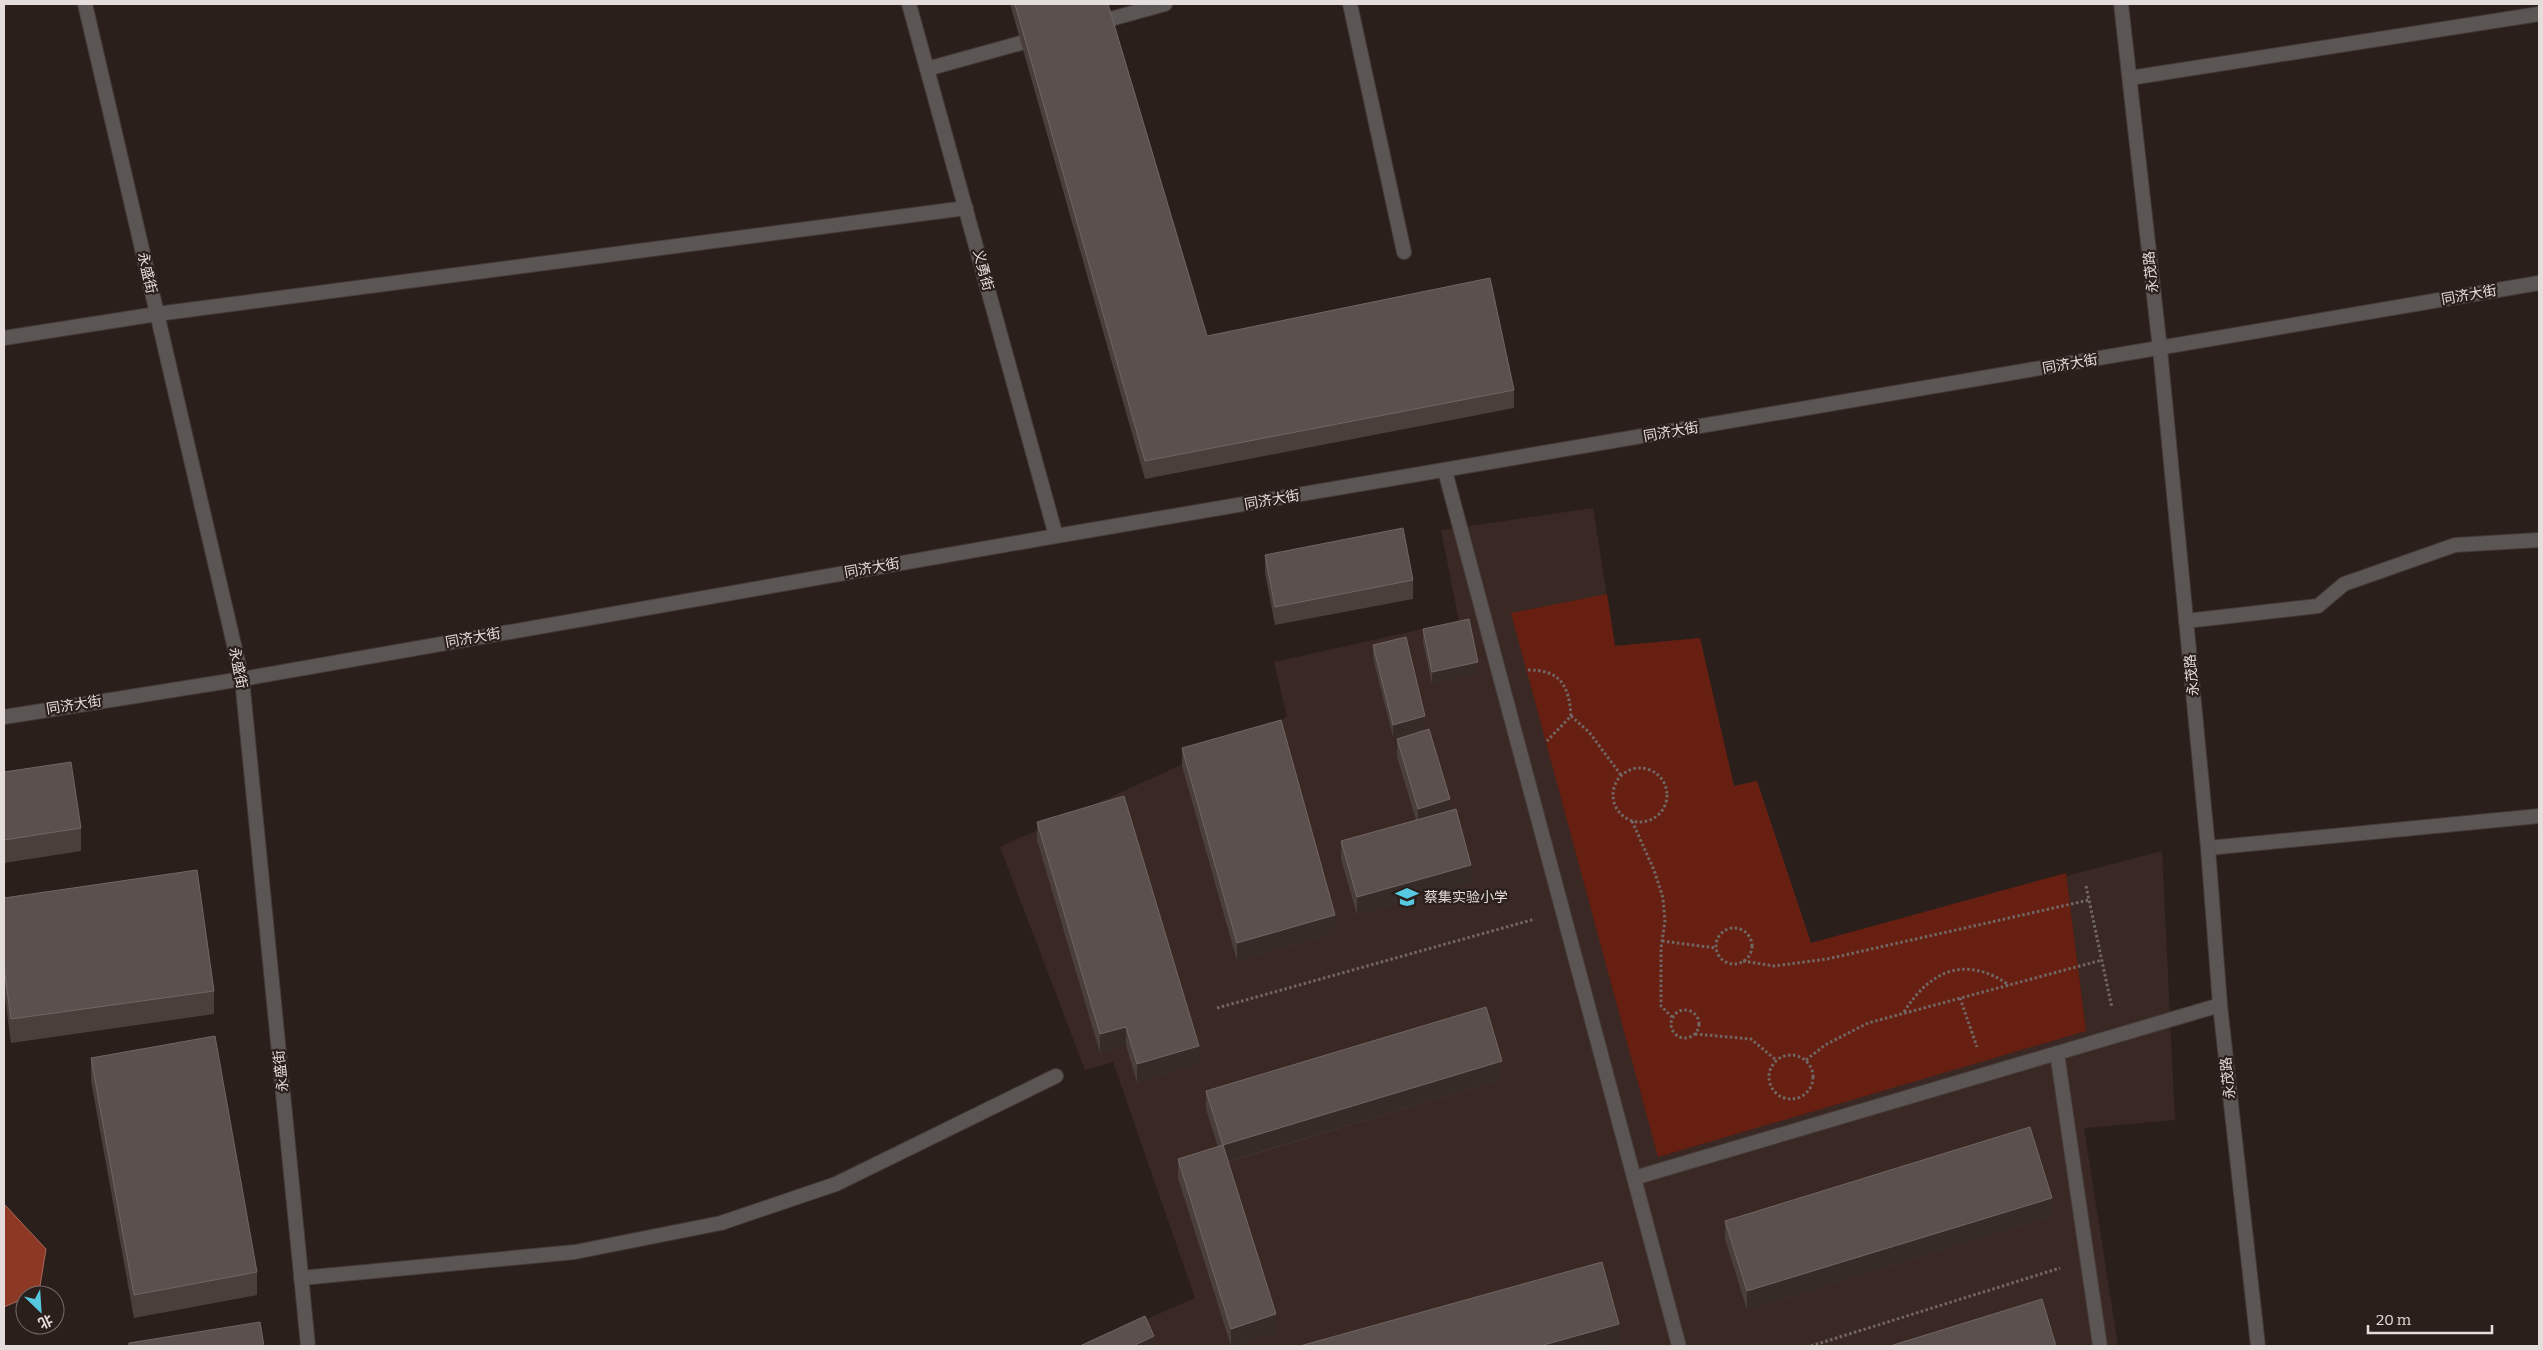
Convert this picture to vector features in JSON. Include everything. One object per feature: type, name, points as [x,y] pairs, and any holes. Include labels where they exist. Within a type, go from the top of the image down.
[{"type":"street","name":"永盛街","points":[[85,4],[242,679],[308,1346]]},
{"type":"street","name":"义勇街","points":[[909,4],[1056,536]]},
{"type":"street","points":[[1079,27],[1165,4]]},
{"type":"street","points":[[1350,4],[1404,252]]},
{"type":"street","name":"永茂路","points":[[2121,4],[2160,349],[2208,848],[2220,1005],[2258,1346]]},
{"type":"street","points":[[2130,78],[2539,14]]},
{"type":"street","points":[[927,69],[1051,35]]},
{"type":"street","points":[[4,338],[157,314],[966,208]]},
{"type":"street","name":"同济大街","points":[[4,716],[242,679],[1056,536],[2539,283]]},
{"type":"street","points":[[1445,471],[1679,1346]]},
{"type":"street","points":[[2186,621],[2318,606],[2344,584],[2455,545],[2539,540]]},
{"type":"street","points":[[2208,848],[2539,816]]},
{"type":"street","points":[[1634,1178],[2220,1005]]},
{"type":"street","points":[[2057,1053],[2100,1346]]},
{"type":"street","points":[[301,1278],[575,1252],[721,1223],[836,1184],[1056,1076]]},
{"type":"path","points":[[1498,669],[1545,670],[1558,677],[1570,699],[1571,716],[1554,736],[1522,759]]},
{"type":"path","points":[[1571,716],[1590,732],[1621,775]]},
{"type":"path","points":[[1638,767],[1646,768],[1661,777],[1668,794],[1667,802],[1657,817],[1640,822],[1632,821],[1617,810],[1614,801],[1615,783],[1621,775],[1638,767]]},
{"type":"path","points":[[1632,821],[1654,870],[1663,898],[1665,921],[1659,978],[1660,1006],[1672,1017]]},
{"type":"path","points":[[2086,886],[2118,1036]]},
{"type":"path","points":[[1743,961],[1774,966],[1827,958],[2089,900]]},
{"type":"path","points":[[1217,1008],[1562,912]]},
{"type":"path","points":[[1738,928],[1748,935],[1752,946],[1743,961],[1737,964],[1725,962],[1717,954],[1718,937],[1726,929],[1738,928]]},
{"type":"path","points":[[1662,941],[1716,948]]},
{"type":"path","points":[[1806,1060],[1825,1045],[1868,1023],[2102,960]]},
{"type":"path","points":[[1904,1013],[1916,993],[1935,978],[1953,970],[1992,973],[2009,985]]},
{"type":"path","points":[[1960,998],[1987,1074]]},
{"type":"path","points":[[1695,1034],[1699,1020],[1694,1012],[1684,1009],[1672,1017],[1671,1026],[1678,1036],[1687,1038],[1695,1034],[1751,1039],[1776,1060]]},
{"type":"path","points":[[1794,1054],[1806,1060],[1813,1073],[1810,1088],[1799,1098],[1784,1098],[1772,1088],[1769,1073],[1776,1060],[1794,1054]]},
{"type":"path","points":[[1811,1346],[2087,1260]]},
{"type":"shaded area","name":"蔡集实验小学","points":[[1593,508],[1615,646],[1700,638],[1734,786],[1757,781],[1811,943],[2162,851],[2175,1120],[2084,1128],[2118,1346],[1085,1346],[1195,1298],[1113,1062],[1085,1070],[1000,847],[1287,717],[1274,662],[1459,621],[1441,530]]},
{"type":"shaded area","points":[[1607,594],[1615,646],[1700,638],[1734,786],[1757,781],[1811,943],[2066,873],[2086,1031],[1658,1157],[1511,613]]},
{"type":"shaded area","points":[[4,1204],[46,1249],[40,1285],[15,1285],[15,1302],[4,1307]]},
{"type":"building","points":[[1015,4],[1108,4],[1207,336],[1490,278],[1514,390],[1145,461]]},
{"type":"building","points":[[1403,528],[1413,580],[1275,607],[1265,555]]},
{"type":"building","points":[[1469,619],[1478,662],[1432,672],[1423,629]]},
{"type":"building","points":[[1406,637],[1425,716],[1393,725],[1373,645]]},
{"type":"building","points":[[1281,720],[1335,915],[1237,943],[1182,748]]},
{"type":"building","points":[[1429,729],[1450,799],[1418,809],[1397,739]]},
{"type":"building","points":[[71,762],[81,828],[4,840],[4,772]]},
{"type":"building","points":[[1124,796],[1199,1046],[1137,1064],[1126,1027],[1100,1034],[1037,822]]},
{"type":"building","points":[[1456,809],[1471,865],[1357,897],[1341,841]]},
{"type":"building","points":[[197,870],[214,991],[11,1019],[4,967],[4,898]]},
{"type":"building","points":[[1486,1007],[1502,1061],[1223,1145],[1206,1091]]},
{"type":"building","points":[[215,1036],[257,1272],[134,1295],[91,1058]]},
{"type":"building","points":[[2030,1127],[2052,1198],[1747,1291],[1725,1221]]},
{"type":"building","points":[[1223,1145],[1276,1314],[1231,1329],[1178,1159]]},
{"type":"building","points":[[1602,1262],[1619,1324],[1540,1346],[1300,1346]]},
{"type":"building","points":[[2042,1299],[2056,1346],[1890,1346]]},
{"type":"building","points":[[1145,1316],[1154,1336],[1133,1346],[1080,1346]]},
{"type":"building","points":[[260,1322],[264,1346],[129,1346],[129,1343]]},
{"type":"place","name":"蔡集实验小学","points":[[1407,897]]}]
